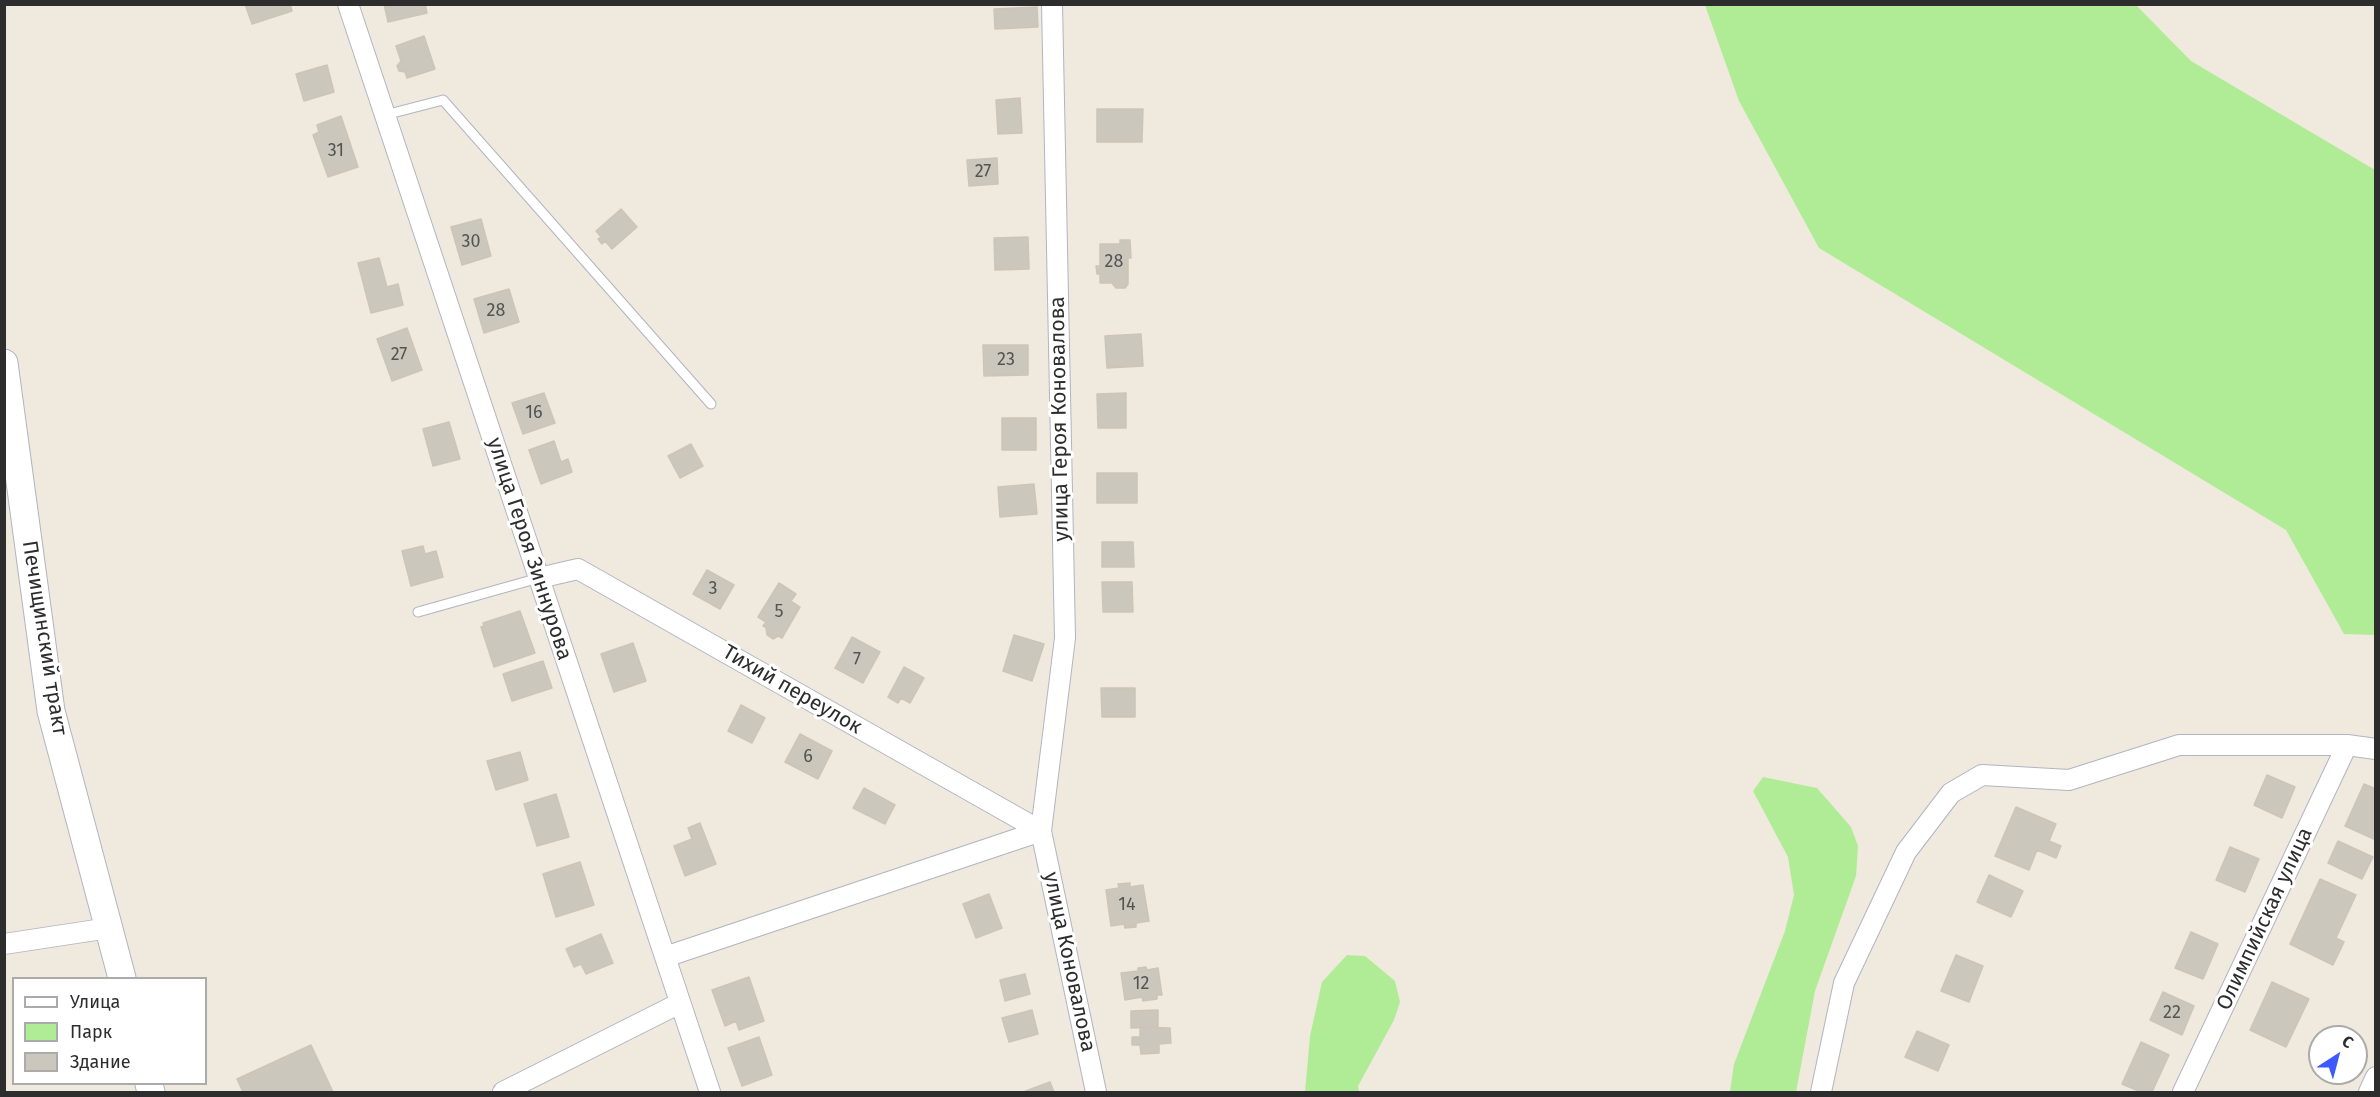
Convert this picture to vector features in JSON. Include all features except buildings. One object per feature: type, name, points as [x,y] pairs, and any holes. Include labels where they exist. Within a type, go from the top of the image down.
[{"type":"street","name":"улица Героя Зиннурова","points":[[348,4],[710,1092]]},
{"type":"street","name":"улица Героя Коновалова","points":[[1041,831],[1065,638],[1052,4]]},
{"type":"street","name":"Печищинский тракт","points":[[4,363],[51,711],[122,977]]},
{"type":"street","name":"Тихий переулок","points":[[539,578],[578,569],[1041,831]]},
{"type":"street","points":[[1821,1092],[1844,983],[1906,852],[1951,794],[1982,775],[2068,780],[2178,745],[2347,746],[2376,749]]},
{"type":"street","name":"Олимпийская улица","points":[[2183,1092],[2347,746]]},
{"type":"street","points":[[665,957],[1041,831]]},
{"type":"street","name":"улица Коновалова","points":[[1041,831],[1096,1092]]},
{"type":"street","points":[[4,944],[109,928]]},
{"type":"street","points":[[503,1092],[680,1003]]},
{"type":"street","points":[[2369,1092],[2376,1077]]},
{"type":"lane","points":[[385,115],[443,100],[711,404]]},
{"type":"lane","points":[[418,612],[539,578]]},
{"type":"green space","points":[[1705,5],[2136,5],[2191,61],[2375,170],[2375,635],[2344,634],[2286,530],[1819,248],[1739,101]]},
{"type":"green space","points":[[1763,777],[1817,788],[1851,827],[1858,846],[1856,876],[1815,991],[1796,1092],[1730,1092],[1734,1064],[1785,931],[1794,895],[1788,857],[1753,791]]},
{"type":"green space","points":[[1347,955],[1365,956],[1395,981],[1400,1002],[1394,1020],[1358,1086],[1359,1092],[1305,1092],[1310,1036],[1322,982]]}]
